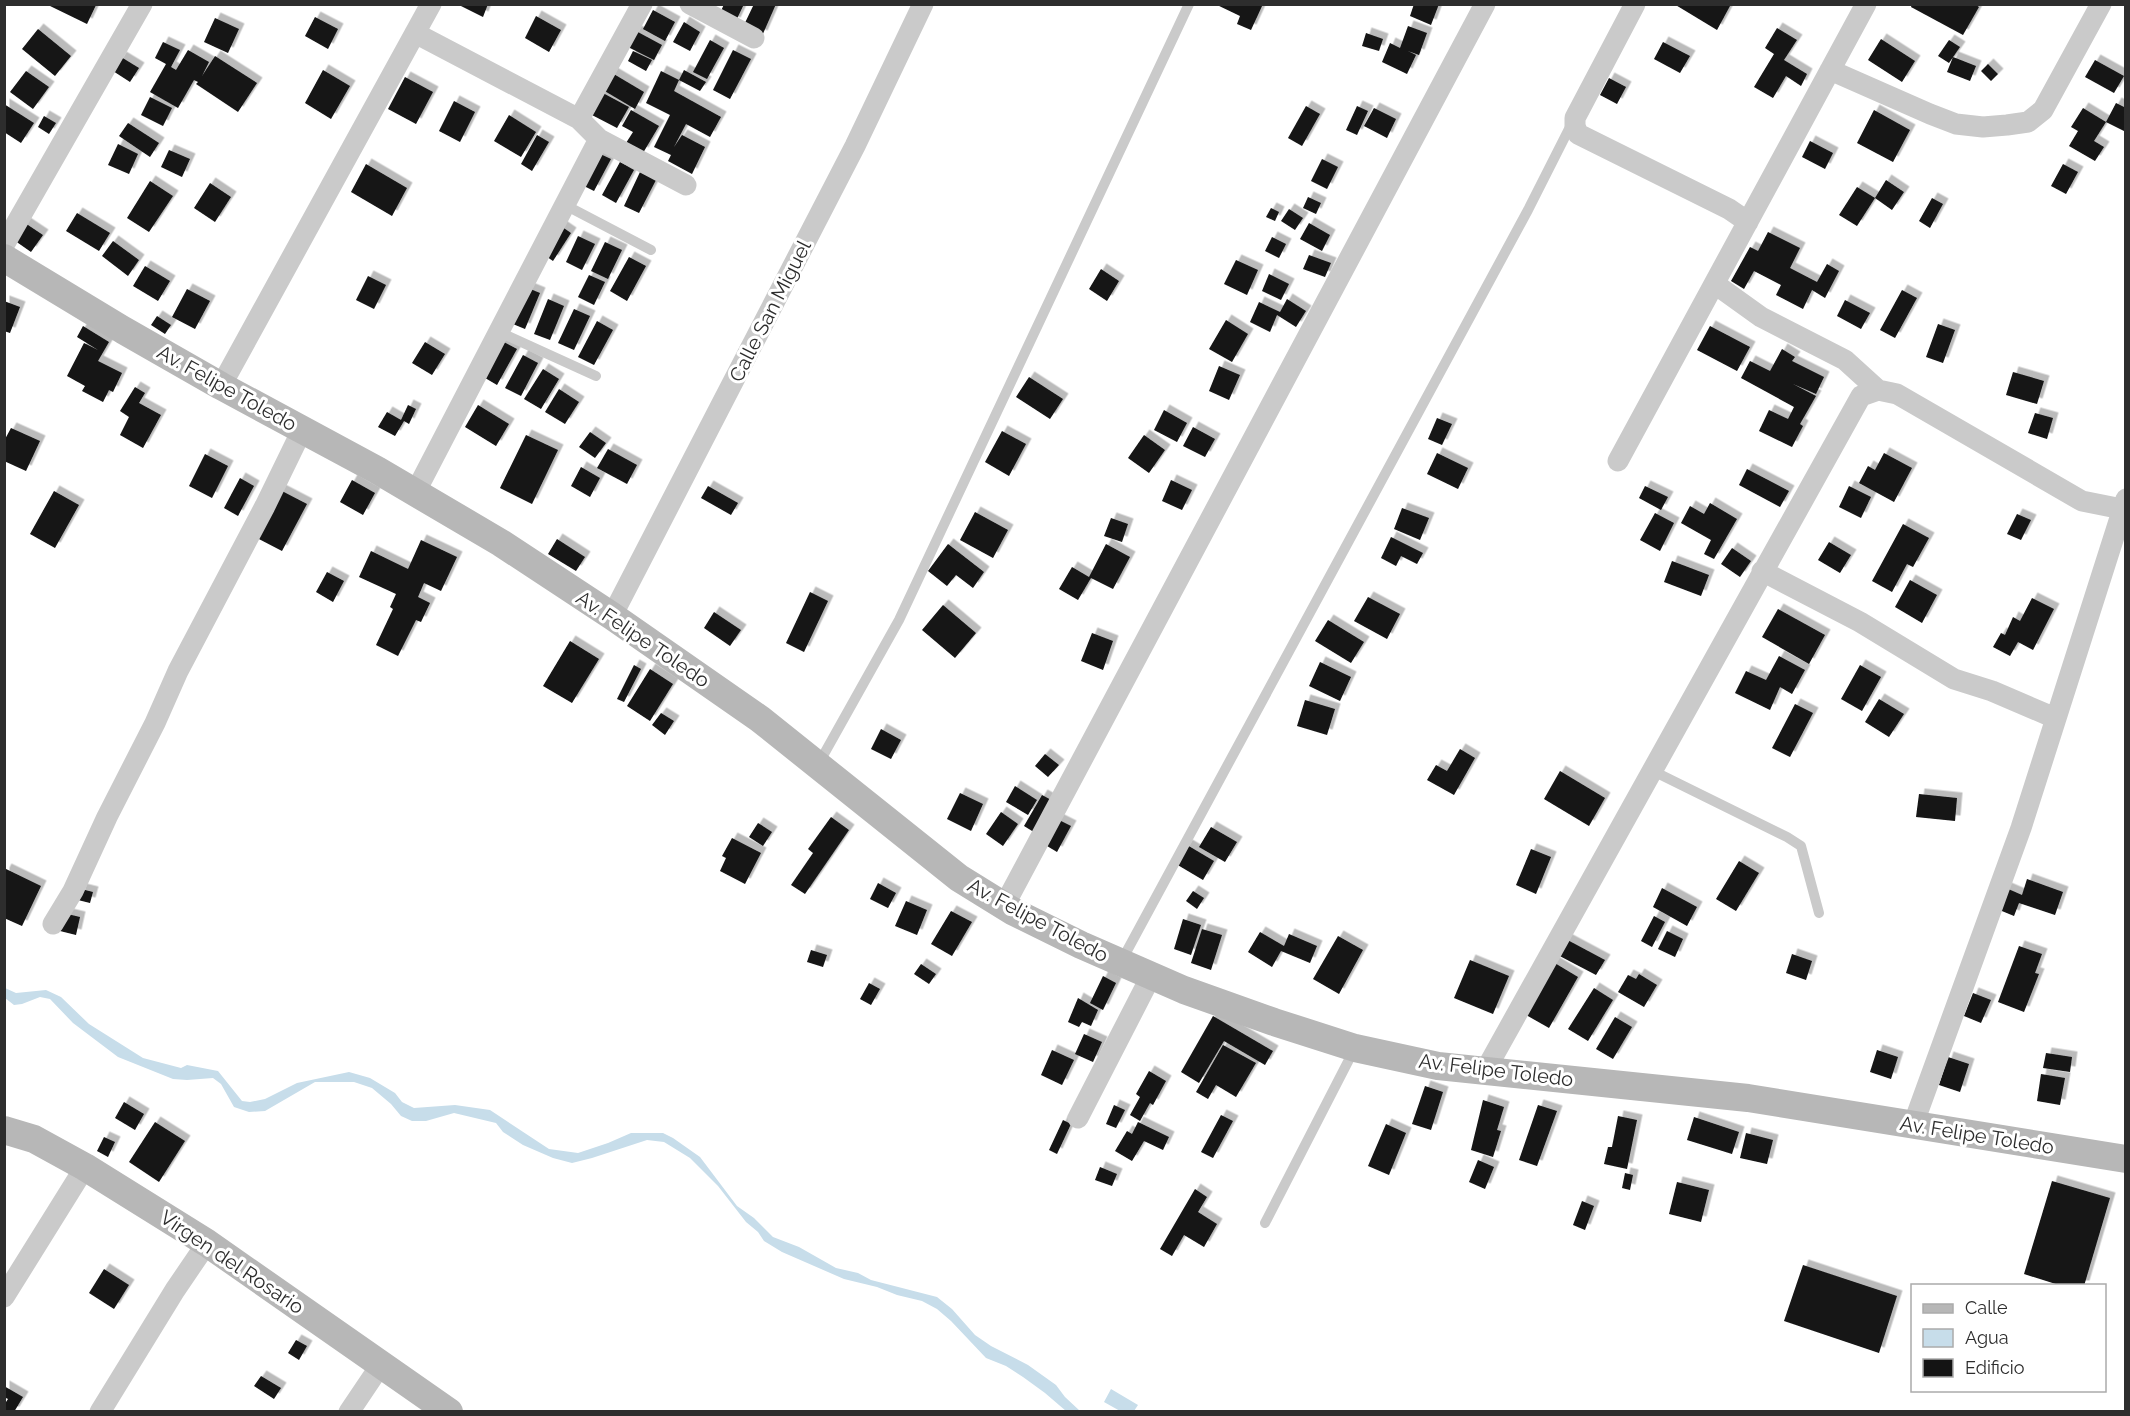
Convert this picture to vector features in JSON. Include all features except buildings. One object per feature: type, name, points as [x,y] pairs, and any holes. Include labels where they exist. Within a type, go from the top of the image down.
[{"type":"main road","name":"Av. Felipe Toledo","points":[[4,258],[220,386],[416,493],[501,543],[612,616],[760,719],[959,878],[1004,906],[1081,945],[1151,976],[1274,1022],[1355,1048],[1438,1066],[1749,1098],[2126,1159]]},
{"type":"main road","name":"Virgen del Rosario","points":[[4,1130],[34,1139],[86,1167],[207,1243],[449,1412]]},
{"type":"street","points":[[4,245],[142,4]]},
{"type":"street","points":[[220,386],[431,4]]},
{"type":"street","points":[[579,119],[642,4]]},
{"type":"street","points":[[690,4],[754,38]]},
{"type":"street","name":"Calle San Miguel","points":[[612,616],[855,146],[923,4]]},
{"type":"street","points":[[1004,906],[1485,4]]},
{"type":"street","points":[[1635,4],[1575,118],[1578,134],[1729,209],[1748,222]]},
{"type":"street","points":[[1618,461],[1866,4]]},
{"type":"street","points":[[1830,70],[1956,124],[1983,127],[2028,122],[2043,110],[2102,4]]},
{"type":"street","points":[[415,33],[579,119],[599,139],[686,185]]},
{"type":"street","points":[[416,493],[599,139]]},
{"type":"street","points":[[1715,284],[1761,317],[1845,360],[1878,390],[1897,394],[2082,501],[2124,504],[2020,828],[1913,1125]]},
{"type":"street","points":[[1485,1071],[1861,396],[1878,390]]},
{"type":"street","points":[[53,924],[73,891],[178,671],[265,506],[302,430]]},
{"type":"street","points":[[1762,571],[1860,622],[1954,679],[1992,691],[2055,718]]},
{"type":"street","points":[[1078,1118],[1151,976]]},
{"type":"street","points":[[4,1297],[86,1167]]},
{"type":"street","points":[[100,1412],[175,1290],[207,1243]]},
{"type":"street","points":[[349,1412],[381,1363]]},
{"type":"lane","points":[[817,766],[899,620],[1189,4]]},
{"type":"lane","points":[[1121,962],[1528,210],[1575,118]]},
{"type":"lane","points":[[565,205],[651,250]]},
{"type":"lane","points":[[499,332],[596,376]]},
{"type":"lane","points":[[1651,770],[1801,846],[1819,914]]},
{"type":"lane","points":[[1266,1223],[1355,1048]]},
{"type":"water","points":[[5,988],[16,993],[46,990],[61,997],[89,1024],[143,1058],[181,1068],[187,1065],[218,1071],[242,1101],[265,1099],[297,1083],[349,1072],[370,1078],[395,1093],[402,1102],[414,1108],[455,1105],[490,1110],[549,1149],[578,1153],[631,1133],[663,1133],[700,1157],[737,1206],[754,1218],[773,1237],[799,1247],[836,1268],[858,1273],[871,1280],[937,1297],[952,1309],[975,1335],[1028,1365],[1056,1385],[1080,1411],[1066,1411],[1023,1377],[1006,1366],[986,1358],[937,1309],[922,1301],[844,1279],[782,1252],[764,1241],[718,1186],[690,1158],[664,1142],[647,1140],[572,1163],[553,1158],[523,1145],[503,1132],[496,1123],[454,1113],[426,1121],[412,1121],[401,1116],[372,1088],[354,1082],[315,1082],[265,1111],[249,1112],[234,1107],[221,1084],[213,1078],[173,1079],[118,1057],[73,1023],[50,999],[40,997],[14,1005],[5,998]]},
{"type":"water","points":[[1111,1389],[1138,1405],[1134,1411],[1120,1411],[1104,1402]]}]
